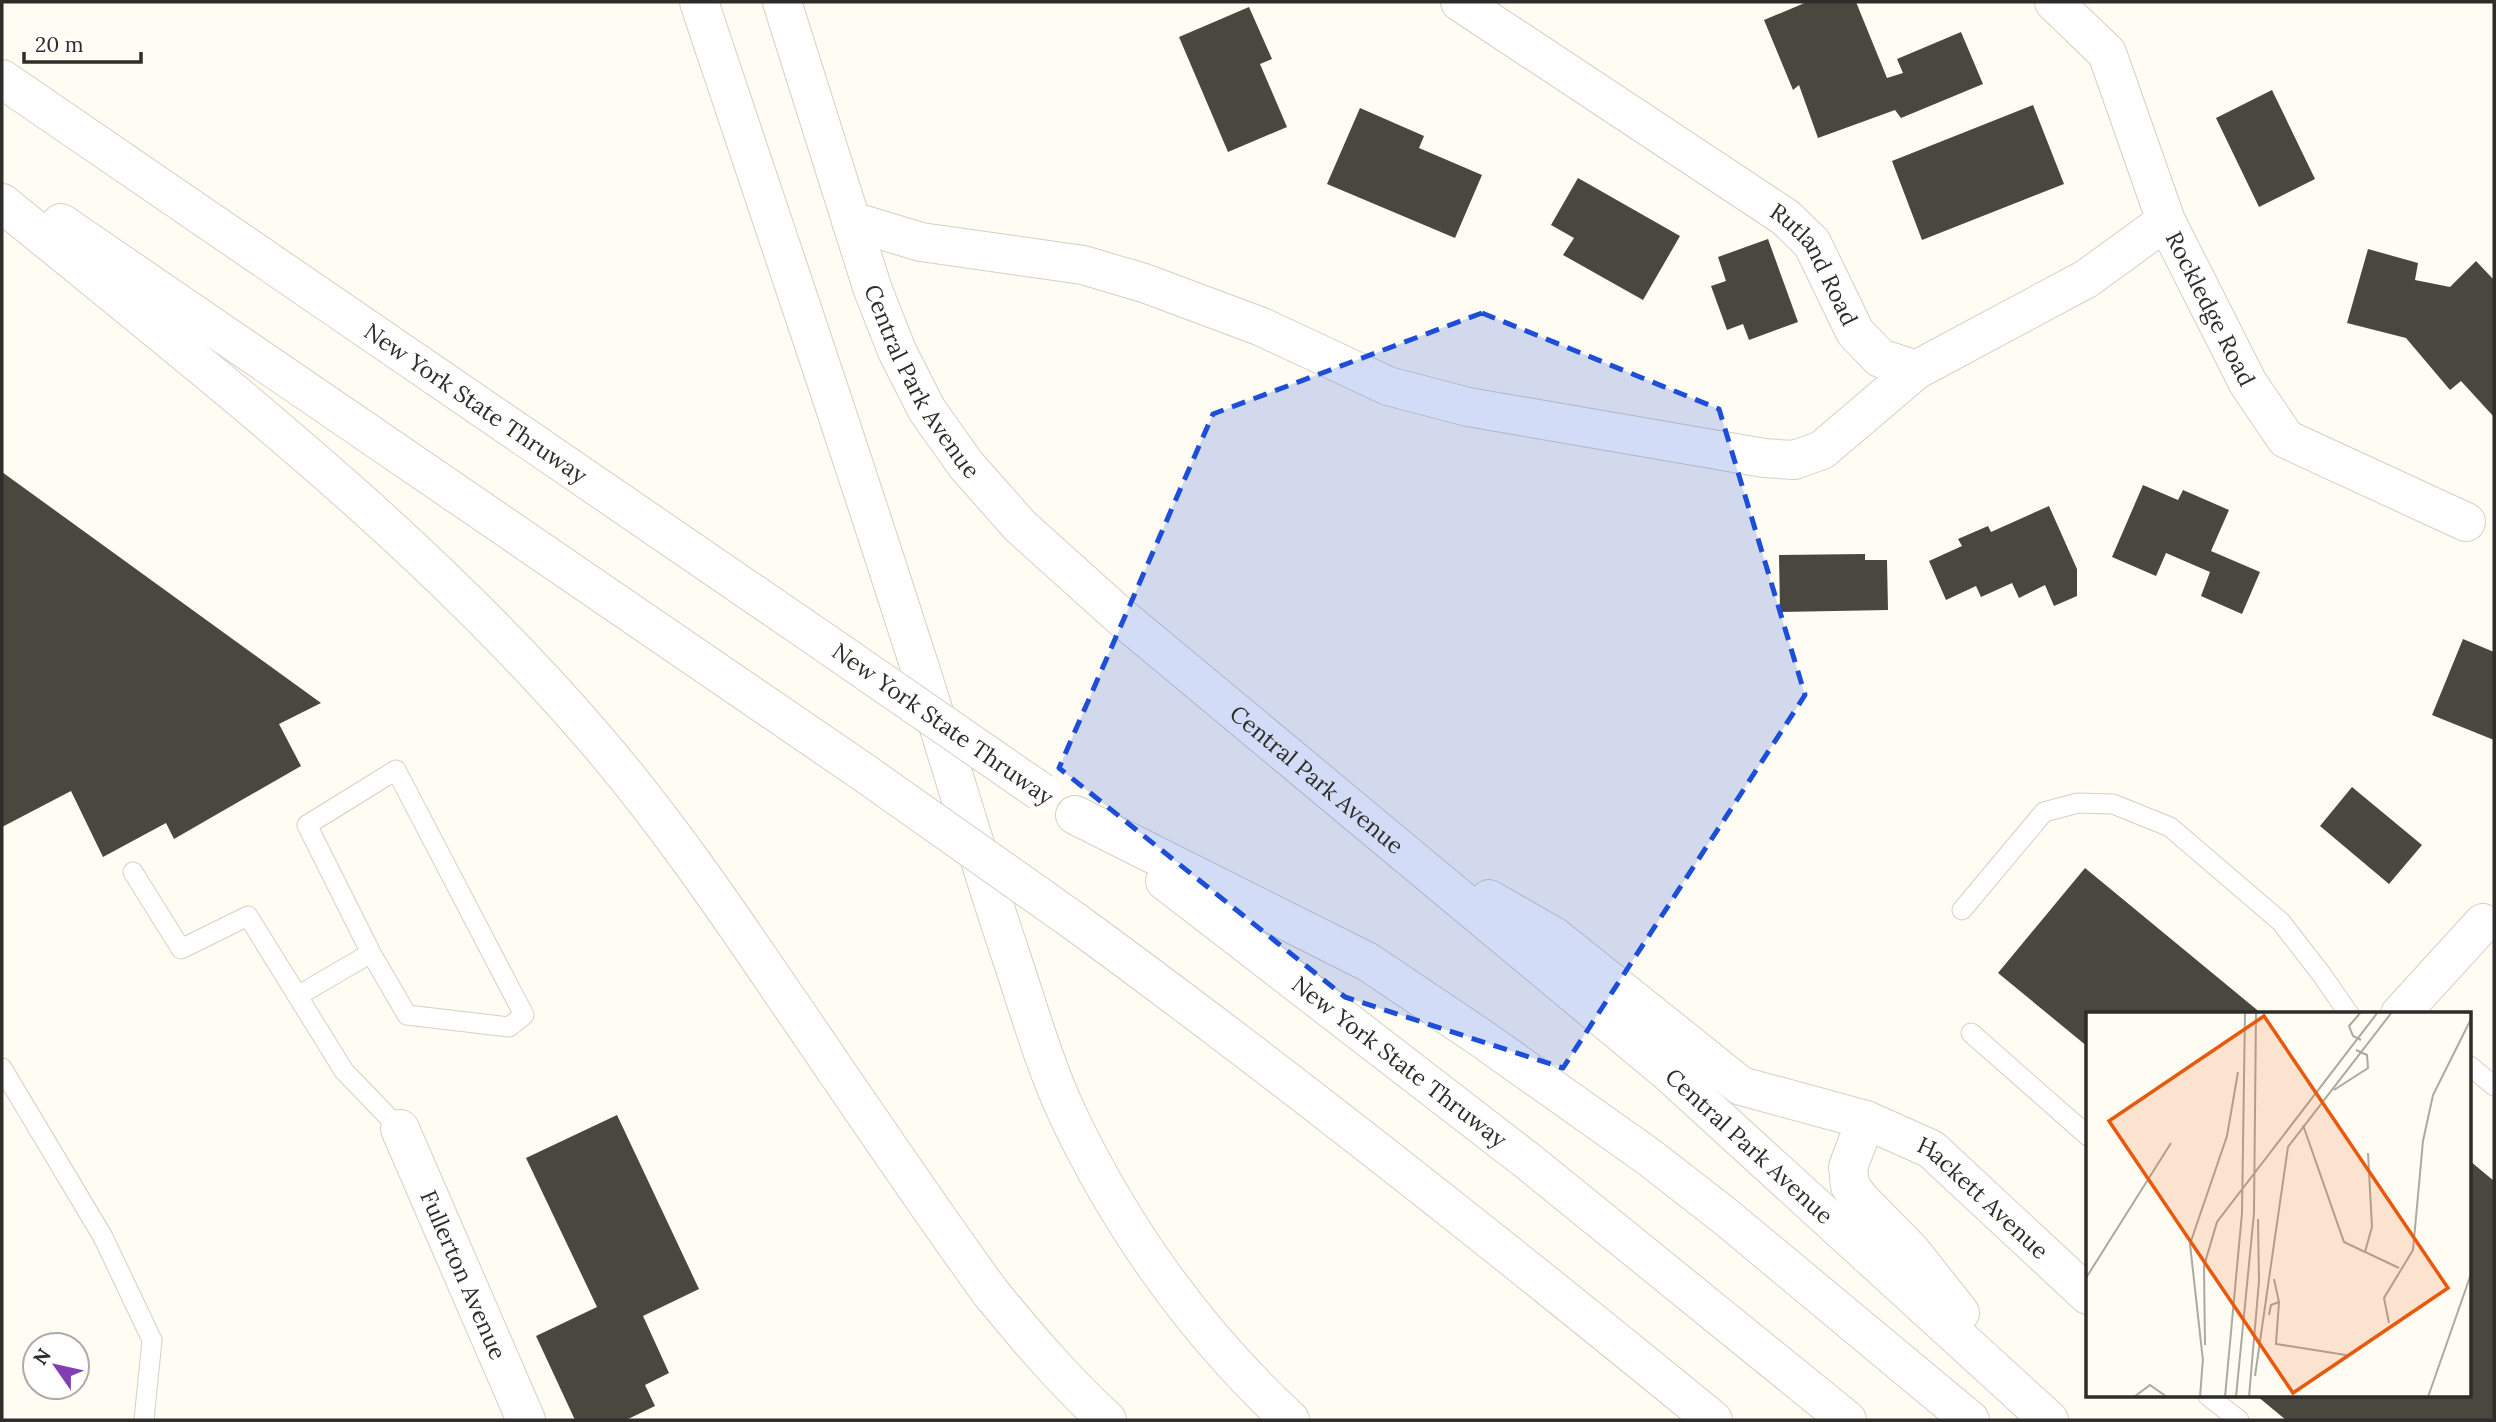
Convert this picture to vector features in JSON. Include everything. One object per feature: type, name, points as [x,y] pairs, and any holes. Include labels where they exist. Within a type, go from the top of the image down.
[{"type":"main road","points":[[699,2],[908,630],[1040,1045],[1066,1109],[1096,1171],[1127,1223],[1175,1292],[1218,1346],[1290,1420]]},
{"type":"main road","name":"Central Park Avenue","points":[[782,2],[873,290],[897,351],[926,410],[966,465],[1020,526],[1068,571],[1669,1073],[2042,1414]]},
{"type":"main road","name":"Rutland Road","points":[[1460,2],[1785,216],[1812,243],[1856,332],[1880,358],[1916,370]]},
{"type":"main road","name":"Rockledge Road","points":[[2054,2],[2106,53],[2166,221],[2249,383],[2286,439],[2466,522]]},
{"type":"main road","name":"New York State Thruway","points":[[2,79],[821,639],[1075,815],[1195,902],[1418,1074],[1847,1420]]},
{"type":"main road","points":[[2,183],[866,774],[1074,920],[1380,1153],[1713,1420]]},
{"type":"main road","points":[[2,203],[327,470],[416,551],[556,693],[638,791],[715,894],[990,1292],[1033,1345],[1107,1420]]},
{"type":"main road","points":[[851,221],[922,242],[1083,265],[1144,283],[1262,327],[1388,386],[1468,407],[1764,458],[1794,460],[1822,450],[1916,370],[2086,279],[2166,221]]},
{"type":"main road","points":[[1075,815],[1368,962],[1481,1038],[1649,1157],[1726,1217],[1970,1420]]},
{"type":"main road","name":"Hackett Avenue","points":[[1396,846],[1555,937],[1741,1086],[1866,1120],[1931,1149],[2086,1293]]},
{"type":"main road","points":[[2405,1012],[2489,927]]},
{"type":"main road","points":[[1866,1120],[1848,1167],[1850,1186],[1911,1251],[2042,1414]]},
{"type":"main road","name":"Fullerton Avenue","points":[[400,1129],[526,1420]]},
{"type":"lane","points":[[396,770],[524,1014],[509,1027],[407,1015],[371,953],[307,825],[396,770]]},
{"type":"lane","points":[[1962,910],[2044,813],[2078,803],[2113,804],[2170,827],[2281,922],[2348,1012]]},
{"type":"lane","points":[[133,872],[181,949],[248,916],[344,1071],[400,1129]]},
{"type":"lane","points":[[299,995],[371,953]]},
{"type":"lane","points":[[1971,1033],[2086,1134]]},
{"type":"lane","points":[[2,1068],[103,1237],[152,1340],[145,1420]]},
{"type":"lane","points":[[2472,1068],[2494,1086]]},
{"type":"lane","points":[[2211,1398],[2239,1420]]},
{"type":"highlighted area","points":[[1482,313],[1719,409],[1805,695],[1563,1068],[1345,997],[1059,768],[1213,414]]},
{"type":"building","points":[[1807,2],[1856,2],[1887,78],[1903,73],[1897,59],[1961,32],[1983,84],[1901,118],[1895,110],[1818,138],[1799,85],[1793,90],[1764,20]]},
{"type":"building","points":[[1249,7],[1272,59],[1260,64],[1287,127],[1228,152],[1179,37]]},
{"type":"building","points":[[2272,90],[2315,179],[2259,207],[2216,118]]},
{"type":"building","points":[[2033,105],[2064,184],[1922,240],[1892,161]]},
{"type":"building","points":[[1360,108],[1424,136],[1419,148],[1482,175],[1455,238],[1327,184]]},
{"type":"building","points":[[1578,178],[1680,236],[1643,300],[1563,255],[1574,238],[1551,225]]},
{"type":"building","points":[[1768,239],[1798,322],[1749,340],[1743,324],[1727,330],[1711,286],[1726,281],[1718,257]]},
{"type":"building","points":[[2368,249],[2418,263],[2415,280],[2450,287],[2476,261],[2494,280],[2494,417],[2461,381],[2450,390],[2406,338],[2347,323]]},
{"type":"building","points":[[2,472],[321,703],[279,724],[301,766],[174,839],[166,823],[103,857],[71,791],[2,827]]},
{"type":"building","points":[[2143,485],[2178,500],[2183,490],[2229,510],[2211,551],[2260,572],[2242,614],[2201,596],[2210,572],[2166,553],[2156,576],[2112,557]]},
{"type":"building","points":[[2049,506],[2077,569],[2077,596],[2054,606],[2045,585],[2019,598],[2012,583],[1981,597],[1976,586],[1946,600],[1929,561],[1962,546],[1958,539],[1988,526],[1991,532]]},
{"type":"building","points":[[1865,554],[1865,560],[1887,560],[1888,610],[1780,612],[1779,555]]},
{"type":"building","points":[[2463,639],[2494,652],[2494,740],[2432,715]]},
{"type":"building","points":[[2352,787],[2422,845],[2389,884],[2320,826]]},
{"type":"building","points":[[2085,868],[2260,1012],[2086,1012],[2086,1045],[1998,973]]},
{"type":"building","points":[[617,1115],[699,1289],[643,1316],[669,1373],[645,1385],[655,1406],[626,1420],[575,1420],[536,1336],[597,1307],[526,1158]]},
{"type":"building","points":[[2472,1163],[2494,1181],[2494,1420],[2286,1420],[2259,1398],[2472,1398]]}]
